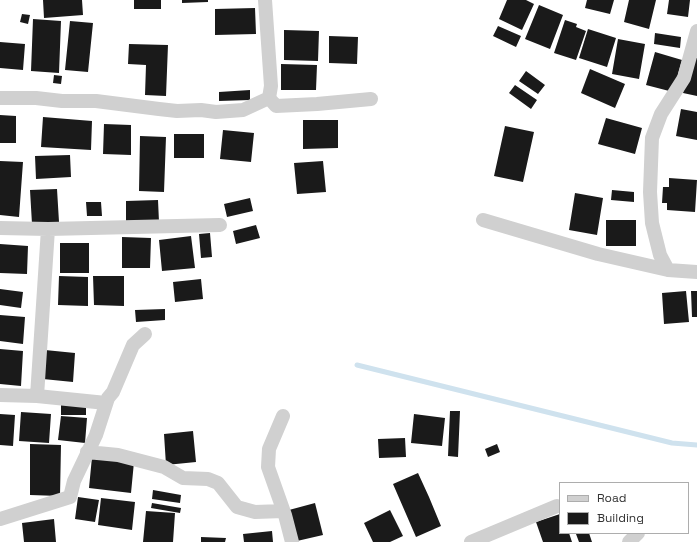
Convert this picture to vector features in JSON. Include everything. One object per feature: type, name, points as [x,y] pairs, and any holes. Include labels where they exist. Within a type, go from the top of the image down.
[{"type":"street","points":[[265,0],[270,86],[269,98],[276,106],[371,99]]},
{"type":"street","points":[[668,270],[660,255],[652,223],[650,192],[652,138],[661,114],[684,78],[697,31]]},
{"type":"street","points":[[0,98],[96,101],[171,110],[201,110],[216,112],[243,110],[269,98]]},
{"type":"street","points":[[483,220],[598,254],[668,270],[697,272]]},
{"type":"street","points":[[0,228],[48,229],[220,225]]},
{"type":"street","points":[[37,396],[48,229]]},
{"type":"street","points":[[0,520],[70,497],[74,481],[96,435],[108,398],[113,392],[133,345],[145,334]]},
{"type":"street","points":[[0,395],[37,396],[106,403]]},
{"type":"street","points":[[283,416],[269,449],[268,467],[285,515],[292,542]]},
{"type":"street","points":[[88,452],[118,455],[164,467],[183,478],[208,479],[218,482],[237,507],[255,512],[283,511]]},
{"type":"street","points":[[471,542],[557,506]]},
{"type":"street","points":[[629,542],[637,534]]},
{"type":"building","points":[[43,0],[82,0],[83,15],[44,18]]},
{"type":"building","points":[[134,0],[161,0],[161,9],[134,9]]},
{"type":"building","points":[[182,0],[208,0],[208,2],[182,3]]},
{"type":"building","points":[[507,0],[526,0],[534,4],[522,30],[499,19]]},
{"type":"building","points":[[587,0],[614,0],[610,14],[585,8]]},
{"type":"building","points":[[629,0],[656,0],[649,29],[624,22]]},
{"type":"building","points":[[669,0],[690,0],[688,17],[667,14]]},
{"type":"building","points":[[539,5],[563,15],[550,49],[525,39]]},
{"type":"building","points":[[255,8],[256,34],[215,35],[215,9]]},
{"type":"building","points":[[22,14],[30,15],[28,24],[20,22]]},
{"type":"building","points":[[33,19],[61,21],[59,73],[31,71]]},
{"type":"building","points":[[565,20],[577,24],[576,27],[586,31],[576,60],[554,53]]},
{"type":"building","points":[[70,21],[93,23],[88,72],[65,70]]},
{"type":"building","points":[[498,26],[521,36],[516,47],[493,36]]},
{"type":"building","points":[[588,29],[616,38],[607,67],[579,58]]},
{"type":"building","points":[[284,30],[319,31],[318,61],[284,60]]},
{"type":"building","points":[[655,33],[681,37],[680,48],[654,44]]},
{"type":"building","points":[[329,36],[358,37],[357,64],[329,63]]},
{"type":"building","points":[[618,39],[645,44],[639,79],[612,74]]},
{"type":"building","points":[[0,42],[25,44],[23,70],[0,68]]},
{"type":"building","points":[[129,44],[168,45],[166,96],[145,95],[146,65],[128,64]]},
{"type":"building","points":[[655,52],[682,60],[673,92],[646,85]]},
{"type":"building","points":[[691,57],[697,58],[697,96],[683,93]]},
{"type":"building","points":[[281,64],[317,65],[316,90],[281,90]]},
{"type":"building","points":[[590,69],[625,84],[615,108],[581,93]]},
{"type":"building","points":[[526,71],[545,85],[538,94],[519,81]]},
{"type":"building","points":[[54,75],[62,76],[61,84],[53,83]]},
{"type":"building","points":[[515,85],[537,100],[531,109],[509,93]]},
{"type":"building","points":[[250,90],[250,100],[219,101],[219,92]]},
{"type":"building","points":[[681,109],[697,112],[697,140],[676,136]]},
{"type":"building","points":[[0,115],[16,116],[16,143],[0,143]]},
{"type":"building","points":[[43,117],[92,121],[91,150],[41,147]]},
{"type":"building","points":[[606,118],[642,128],[635,154],[598,144]]},
{"type":"building","points":[[303,120],[338,120],[338,148],[303,149]]},
{"type":"building","points":[[104,124],[131,125],[131,155],[103,154]]},
{"type":"building","points":[[505,126],[534,132],[523,182],[494,176]]},
{"type":"building","points":[[223,130],[254,133],[251,162],[220,159]]},
{"type":"building","points":[[174,134],[204,134],[204,158],[174,158]]},
{"type":"building","points":[[140,136],[166,137],[164,192],[139,191]]},
{"type":"building","points":[[70,155],[71,177],[36,179],[35,156]]},
{"type":"building","points":[[0,161],[23,162],[19,217],[0,215]]},
{"type":"building","points":[[323,161],[326,192],[297,194],[294,163]]},
{"type":"building","points":[[669,178],[697,180],[695,212],[667,210],[667,203],[662,203],[663,187],[669,187]]},
{"type":"building","points":[[57,189],[59,222],[32,224],[30,190]]},
{"type":"building","points":[[612,190],[634,192],[634,202],[611,200]]},
{"type":"building","points":[[575,193],[603,198],[597,235],[569,230]]},
{"type":"building","points":[[250,198],[253,211],[227,217],[224,204]]},
{"type":"building","points":[[158,200],[159,222],[126,223],[126,201]]},
{"type":"building","points":[[86,202],[101,202],[102,216],[87,216]]},
{"type":"building","points":[[606,220],[636,220],[636,246],[606,246]]},
{"type":"building","points":[[256,225],[260,238],[236,244],[233,231]]},
{"type":"building","points":[[210,233],[212,257],[201,258],[199,234]]},
{"type":"building","points":[[191,236],[195,268],[162,271],[159,240]]},
{"type":"building","points":[[122,237],[151,238],[150,268],[122,268]]},
{"type":"building","points":[[60,243],[89,243],[89,273],[60,273]]},
{"type":"building","points":[[0,244],[28,246],[27,274],[0,273]]},
{"type":"building","points":[[59,276],[88,277],[88,306],[58,305]]},
{"type":"building","points":[[93,276],[124,276],[124,306],[94,305]]},
{"type":"building","points":[[201,279],[203,299],[175,302],[173,282]]},
{"type":"building","points":[[0,289],[23,292],[21,308],[0,305]]},
{"type":"building","points":[[686,291],[689,322],[664,324],[662,293]]},
{"type":"building","points":[[691,291],[697,291],[697,317],[692,317]]},
{"type":"building","points":[[165,309],[165,320],[136,322],[135,310]]},
{"type":"building","points":[[0,315],[25,317],[23,344],[0,341]]},
{"type":"building","points":[[0,349],[23,351],[21,386],[0,384]]},
{"type":"building","points":[[45,350],[75,353],[73,382],[43,379]]},
{"type":"building","points":[[61,405],[86,405],[86,415],[61,415]]},
{"type":"building","points":[[450,411],[460,411],[458,457],[448,456]]},
{"type":"building","points":[[21,412],[51,414],[49,443],[19,441]]},
{"type":"building","points":[[0,414],[15,415],[13,446],[0,445]]},
{"type":"building","points":[[414,414],[445,418],[442,446],[411,443]]},
{"type":"building","points":[[61,416],[87,418],[85,443],[58,440]]},
{"type":"building","points":[[193,431],[196,462],[166,465],[164,434]]},
{"type":"building","points":[[405,438],[406,457],[379,458],[378,439]]},
{"type":"building","points":[[30,444],[61,445],[60,496],[30,495]]},
{"type":"building","points":[[497,444],[500,452],[488,457],[485,449]]},
{"type":"building","points":[[92,457],[134,462],[131,493],[89,488]]},
{"type":"building","points":[[418,473],[441,526],[416,537],[393,484]]},
{"type":"building","points":[[153,490],[181,495],[180,503],[152,499]]},
{"type":"building","points":[[78,497],[99,500],[95,522],[75,519]]},
{"type":"building","points":[[101,498],[135,502],[132,530],[98,525]]},
{"type":"building","points":[[152,503],[181,508],[180,513],[151,508]]},
{"type":"building","points":[[315,503],[323,535],[297,541],[289,510]]},
{"type":"building","points":[[390,510],[403,536],[390,542],[373,542],[364,523]]},
{"type":"building","points":[[146,511],[175,513],[173,542],[143,542]]},
{"type":"building","points":[[559,514],[559,534],[569,534],[572,542],[543,542],[536,522]]},
{"type":"building","points":[[54,519],[56,542],[24,542],[22,523]]},
{"type":"building","points":[[272,531],[273,542],[244,542],[243,534]]},
{"type":"building","points":[[576,534],[589,534],[592,542],[579,542]]},
{"type":"building","points":[[201,537],[226,538],[225,542],[201,542]]},
{"type":"waterway","points":[[357,365],[672,443],[697,445]]}]
